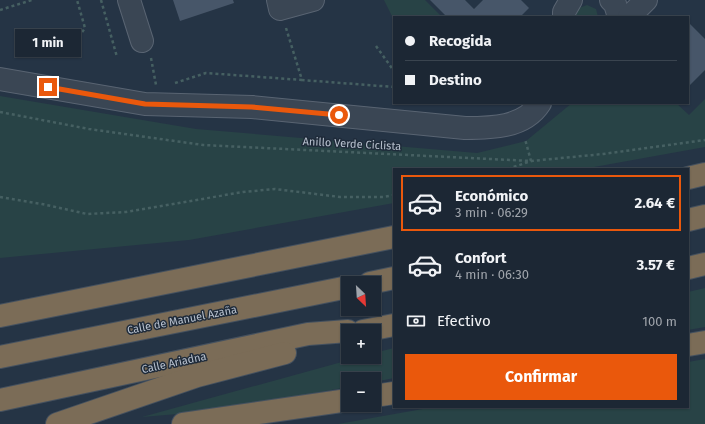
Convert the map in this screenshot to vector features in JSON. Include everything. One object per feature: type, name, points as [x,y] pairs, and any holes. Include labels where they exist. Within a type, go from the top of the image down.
[{"type":"highway","points":[[689,178],[705,174]]},
{"type":"highway","points":[[689,220],[705,216]]},
{"type":"highway","points":[[0,316],[393,237]]},
{"type":"highway","points":[[689,268],[705,264]]},
{"type":"highway","points":[[381,281],[393,278]]},
{"type":"highway","name":"Calle de Manuel Azaña","points":[[6,354],[341,288]]},
{"type":"highway","points":[[381,327],[393,325]]},
{"type":"highway","name":"Calle Ariadna","points":[[0,400],[308,334],[341,333]]},
{"type":"highway","points":[[58,424],[197,376],[341,336]]},
{"type":"highway","points":[[689,345],[705,342]]},
{"type":"highway","points":[[381,395],[393,393]]},
{"type":"highway","points":[[183,424],[341,401]]},
{"type":"highway","points":[[257,424],[320,405]]},
{"type":"street","points":[[129,0],[142,41]]},
{"type":"street","points":[[279,4],[313,0]]},
{"type":"street","points":[[564,16],[564,12],[571,0]]},
{"type":"street","points":[[612,0],[615,4],[618,16]]},
{"type":"street","points":[[629,16],[646,0]]},
{"type":"street","points":[[0,79],[145,104],[252,107],[464,128],[493,128],[516,123],[535,111],[539,104]]},
{"type":"path","points":[[0,10],[32,0]]},
{"type":"path","points":[[72,47],[85,28],[77,0]]},
{"type":"path","points":[[101,0],[117,57]]},
{"type":"path","points":[[279,4],[302,80]]},
{"type":"path","points":[[142,41],[148,48],[161,105]]},
{"type":"path","points":[[376,46],[393,70]]},
{"type":"path","points":[[171,84],[206,73],[393,86]]},
{"type":"path","name":"Anillo Verde Ciclista","points":[[0,112],[90,129],[203,145],[531,161],[618,152],[705,140]]},
{"type":"path","points":[[511,168],[531,161]]},
{"type":"path","points":[[0,197],[87,214],[126,212],[243,192],[275,189],[340,197],[383,197],[393,195]]},
{"type":"green space","points":[[384,0],[425,0],[441,16],[393,16],[393,18]]},
{"type":"green space","points":[[587,5],[596,9],[598,16],[575,16],[579,8]]},
{"type":"green space","points":[[0,96],[196,129],[477,153],[526,141],[571,104],[677,104],[689,115],[705,99],[705,147],[589,168],[393,168],[393,203],[189,240],[0,258]]},
{"type":"green space","points":[[705,288],[705,327],[689,330],[689,292]]},
{"type":"green space","points":[[393,348],[393,378],[381,381],[381,372],[341,372],[341,388],[213,411],[142,417],[341,362],[341,364],[381,364],[381,351]]},
{"type":"green space","points":[[705,359],[705,424],[338,424],[428,408],[689,408],[689,362]]},
{"type":"building","points":[[173,0],[233,0],[234,3],[180,21]]},
{"type":"building","points":[[430,0],[465,0],[474,9],[483,0],[521,0],[529,8],[521,16],[446,16]]},
{"type":"building","points":[[689,23],[705,39],[705,70],[689,86]]},
{"type":"route","points":[[48,87],[145,104],[252,107],[339,115]]}]
